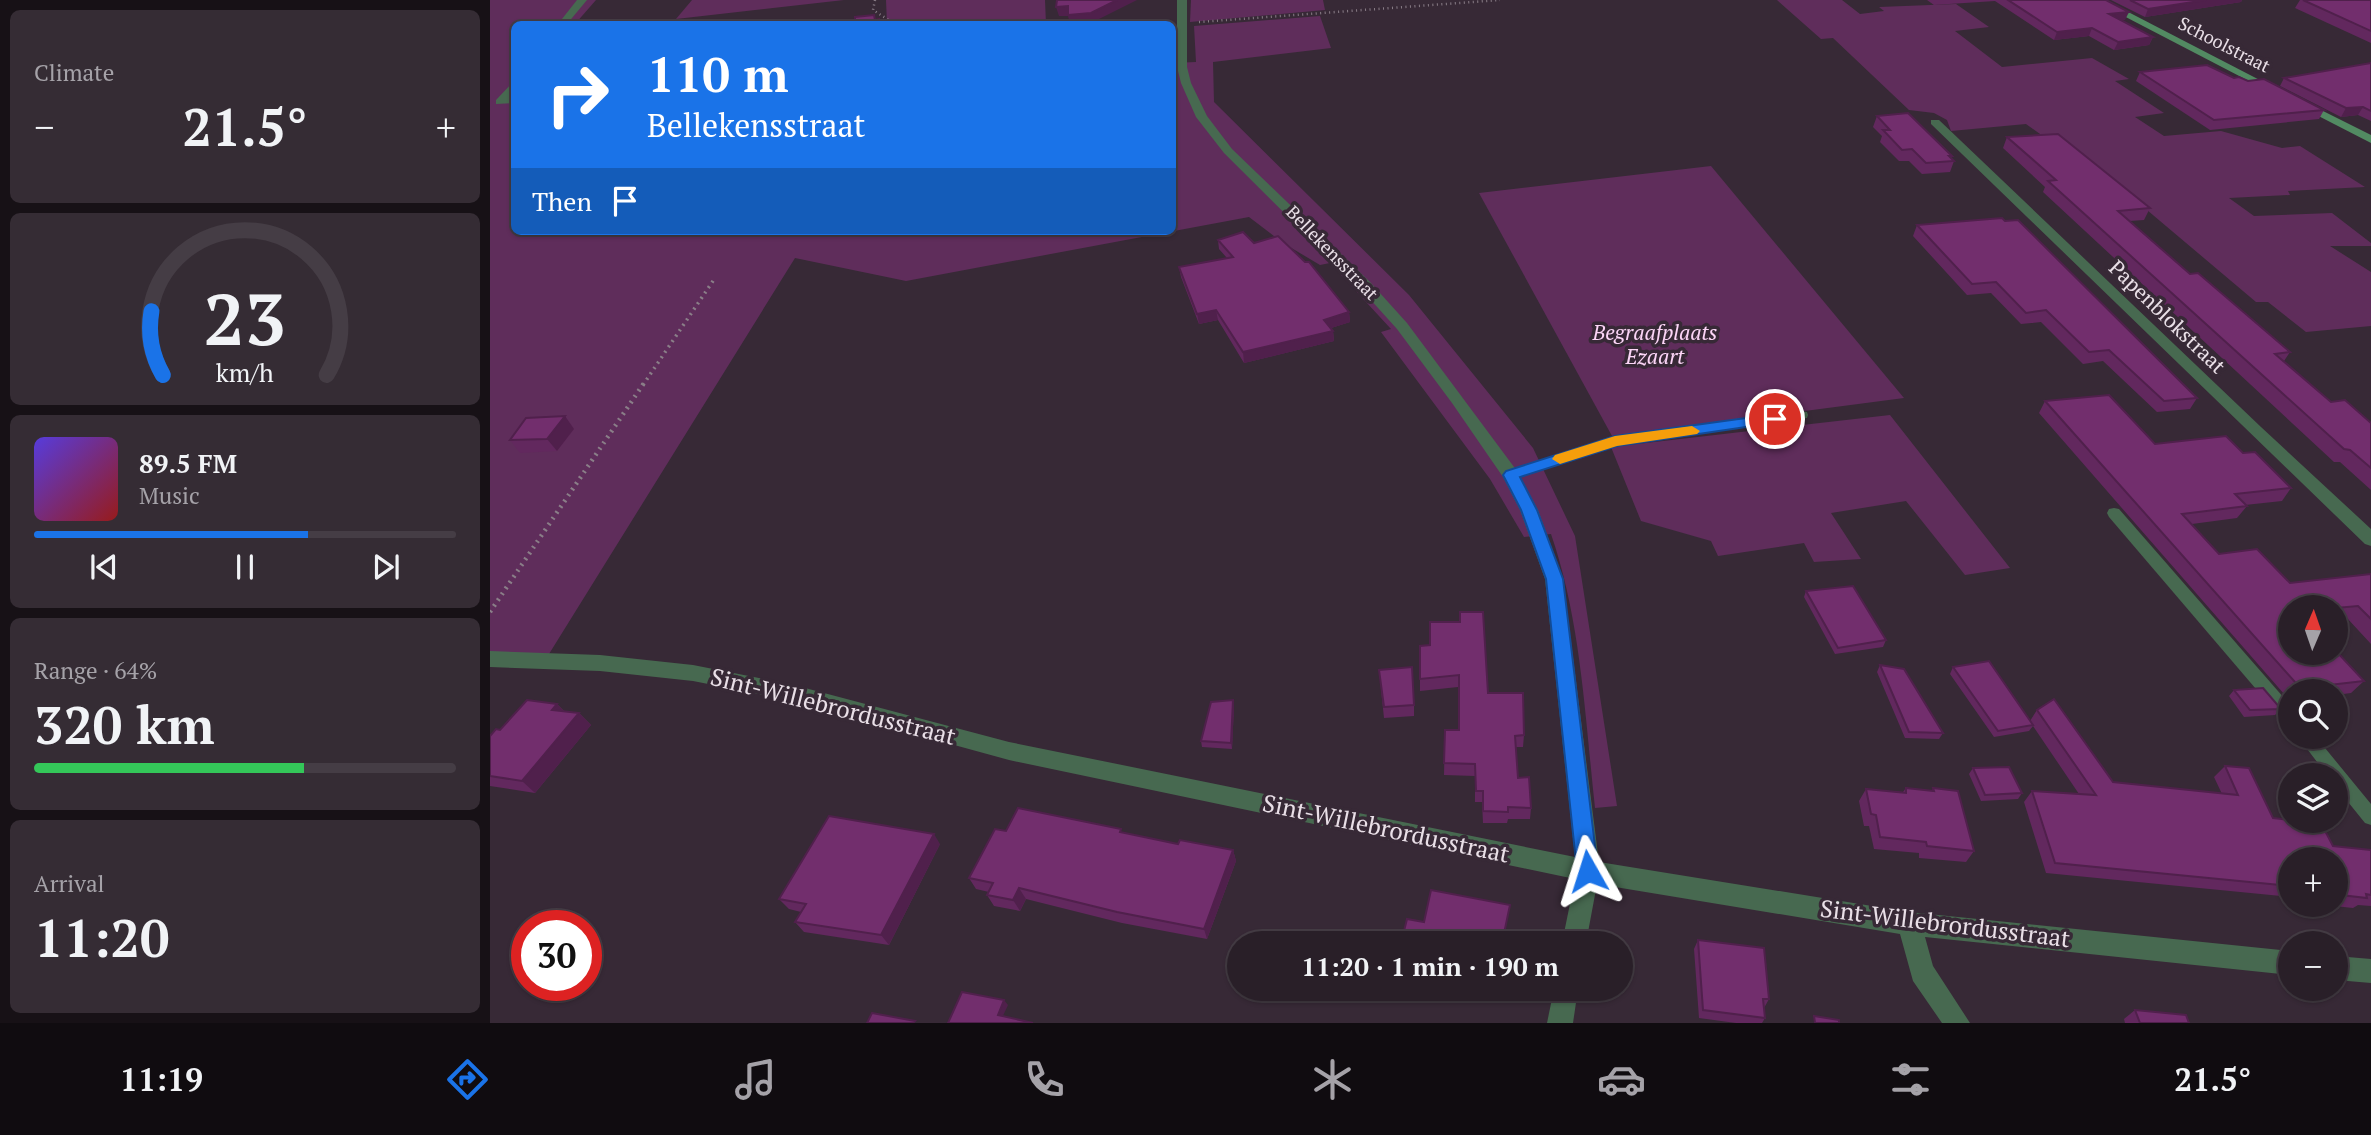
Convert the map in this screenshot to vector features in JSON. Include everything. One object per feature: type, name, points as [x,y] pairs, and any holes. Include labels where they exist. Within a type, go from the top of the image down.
[{"type":"street","points":[[564,21],[582,0]]},
{"type":"street","name":"Bellekensstraat","points":[[1182,0],[1176,25],[1182,67],[1202,117],[1228,151],[1365,285],[1402,327],[1458,398],[1511,475],[1529,510],[1554,579],[1588,871],[1576,931]]},
{"type":"street","name":"Schoolstraat","points":[[2098,0],[2282,94]]},
{"type":"street","points":[[495,105],[511,87]]},
{"type":"street","points":[[2294,100],[2371,139]]},
{"type":"street","name":"Papenblokstraat","points":[[1935,122],[2255,431],[2371,539]]},
{"type":"street","name":"Sint-Willebrordusstraat","points":[[490,659],[600,663],[694,673],[790,692],[1009,751],[1588,871],[1909,924],[2278,962]]},
{"type":"street","points":[[1909,924],[1922,972],[1958,1023]]},
{"type":"street","points":[[2348,969],[2371,971]]},
{"type":"street","points":[[1560,1023],[1564,1001]]},
{"type":"lane","points":[[1511,475],[1615,441],[1802,415]]},
{"type":"lane","points":[[2114,513],[2278,703]]},
{"type":"lane","points":[[2316,749],[2371,817]]},
{"type":"path","points":[[875,0],[873,10],[890,21]]},
{"type":"path","points":[[1176,25],[1500,0]]},
{"type":"path","points":[[490,612],[715,278]]},
{"type":"green space","points":[[490,0],[596,0],[578,21],[511,21],[511,235],[1153,235],[906,281],[795,258],[549,654],[490,653]]},
{"type":"green space","points":[[692,0],[844,0],[676,19]]},
{"type":"green space","points":[[886,0],[1045,0],[1046,21],[887,21]]},
{"type":"green space","points":[[1191,0],[1323,0],[1325,10],[1190,22]]},
{"type":"green space","points":[[1777,0],[1842,0],[1860,14],[1884,11],[1879,7],[1956,4],[1989,27],[1955,31],[2002,67],[2092,58],[2129,79],[2115,81],[2164,113],[2135,117],[2164,136],[2221,131],[2282,148],[2300,146],[2365,187],[2288,191],[2290,195],[2229,198],[2254,216],[2332,213],[2371,243],[2371,246],[2330,246],[2371,272],[2371,326],[2306,332],[2268,302],[2256,302],[2147,210],[2026,124],[1951,131],[1947,120],[1934,113],[1909,110],[1833,38],[1821,39]]},
{"type":"green space","points":[[1320,16],[1331,48],[1213,62],[1214,102],[1409,295],[1533,448],[1575,536],[1617,806],[1595,808],[1575,635],[1551,534],[1524,537],[1490,479],[1381,332],[1391,329],[1330,263],[1320,265],[1283,243],[1249,217],[1176,231],[1176,63],[1196,62],[1194,26]]},
{"type":"green space","name":"Begraafplaats Ezaart","points":[[1711,166],[1904,398],[1612,436],[1479,193]]},
{"type":"green space","points":[[1890,415],[2010,568],[1965,575],[1906,501],[1831,513],[1861,559],[1814,562],[1804,543],[1718,556],[1711,541],[1641,521],[1611,447]]},
{"type":"building","points":[[1057,0],[1117,0],[1091,13],[1068,15],[1068,6],[1056,7]]},
{"type":"building","points":[[2008,0],[2106,0],[2129,12],[2109,14],[2153,37],[2118,42],[2092,28],[2057,32]]},
{"type":"building","points":[[2130,0],[2206,0],[2148,9]]},
{"type":"building","points":[[2303,0],[2371,0],[2371,31]]},
{"type":"building","points":[[874,15],[875,20],[879,21],[855,21],[855,17]]},
{"type":"building","points":[[2371,63],[2371,111],[2363,107],[2346,108],[2284,78]]},
{"type":"building","points":[[2207,65],[2234,78],[2248,81],[2264,79],[2324,110],[2214,120],[2140,72]]},
{"type":"building","points":[[1908,113],[1954,161],[1926,163],[1912,149],[1902,150],[1883,130],[1890,130],[1877,116]]},
{"type":"building","points":[[2058,134],[2150,208],[2118,211],[2190,274],[2198,273],[2290,352],[2275,354],[2331,402],[2345,400],[2371,423],[2371,468],[2350,450],[2344,449],[2048,181],[2056,180],[2007,137]]},
{"type":"building","points":[[2002,218],[2005,221],[2018,220],[2197,398],[2164,401],[2109,350],[2089,352],[2046,310],[2026,313],[1996,282],[1972,284],[1917,225]]},
{"type":"building","points":[[1243,232],[1254,243],[1278,236],[1305,262],[1309,262],[1349,312],[1324,320],[1333,331],[1243,352],[1216,310],[1197,314],[1179,267],[1233,257],[1218,240]]},
{"type":"building","points":[[2109,395],[2155,444],[2226,436],[2243,453],[2255,452],[2291,488],[2235,494],[2247,506],[2182,514],[2219,554],[2257,549],[2290,583],[2371,574],[2371,619],[2358,606],[2348,607],[2348,595],[2278,595],[2278,663],[2045,401]]},
{"type":"building","points":[[565,416],[547,439],[510,440],[526,418]]},
{"type":"building","points":[[1853,586],[1886,640],[1838,648],[1806,591]]},
{"type":"building","points":[[1460,612],[1483,612],[1488,693],[1523,693],[1524,735],[1515,736],[1518,778],[1529,777],[1531,808],[1508,807],[1508,812],[1483,811],[1483,791],[1476,791],[1475,764],[1444,763],[1445,730],[1459,730],[1459,675],[1420,679],[1420,646],[1430,645],[1430,622],[1460,622]]},
{"type":"building","points":[[1989,661],[2033,725],[1998,731],[1953,667]]},
{"type":"building","points":[[2348,664],[2364,681],[2348,683],[2348,679],[2292,679],[2280,665]]},
{"type":"building","points":[[1880,665],[1904,669],[1943,733],[1909,732]]},
{"type":"building","points":[[1412,667],[1414,705],[1384,707],[1379,670]]},
{"type":"building","points":[[2263,688],[2278,709],[2250,710],[2234,690]]},
{"type":"building","points":[[2054,699],[2113,782],[2238,795],[2225,766],[2249,768],[2273,818],[2278,819],[2278,833],[2326,833],[2333,846],[2342,847],[2278,847],[2278,885],[2055,863],[2032,791],[2096,795],[2037,710]]},
{"type":"building","points":[[527,700],[557,704],[552,710],[579,713],[522,781],[490,776],[490,736],[496,729],[500,730]]},
{"type":"building","points":[[1233,700],[1231,743],[1201,741],[1211,702]]},
{"type":"building","points":[[2009,767],[2022,793],[1985,795],[1973,768]]},
{"type":"building","points":[[1906,788],[1958,791],[1974,851],[1880,837],[1876,815],[1871,814],[1866,789],[1906,793]]},
{"type":"building","points":[[1018,808],[1121,829],[1120,832],[1178,844],[1180,840],[1233,850],[1204,929],[1117,912],[1019,888],[1013,900],[987,895],[993,883],[969,878],[995,829],[1006,831]]},
{"type":"building","points":[[829,816],[934,834],[881,935],[795,922],[806,904],[779,899]]},
{"type":"building","points":[[2348,848],[2371,850],[2371,895],[2366,894],[2367,898],[2348,896]]},
{"type":"building","points":[[1431,890],[1510,905],[1505,931],[1404,931],[1407,919],[1424,922]]},
{"type":"building","points":[[1698,940],[1764,948],[1769,999],[1763,999],[1765,1018],[1703,1010]]},
{"type":"building","points":[[962,992],[1004,1000],[998,1015],[1033,1023],[948,1023]]},
{"type":"building","points":[[2135,1010],[2186,1015],[2189,1023],[2140,1023]]},
{"type":"building","points":[[872,1013],[915,1021],[867,1023]]},
{"type":"building","points":[[1814,1016],[1839,1020],[1839,1023],[1815,1023]]},
{"type":"slow traffic","points":[[1560,459],[1615,441],[1692,431]]},
{"type":"route","points":[[1588,871],[1559,604],[1543,544],[1511,475],[1615,441],[1775,419]]}]
